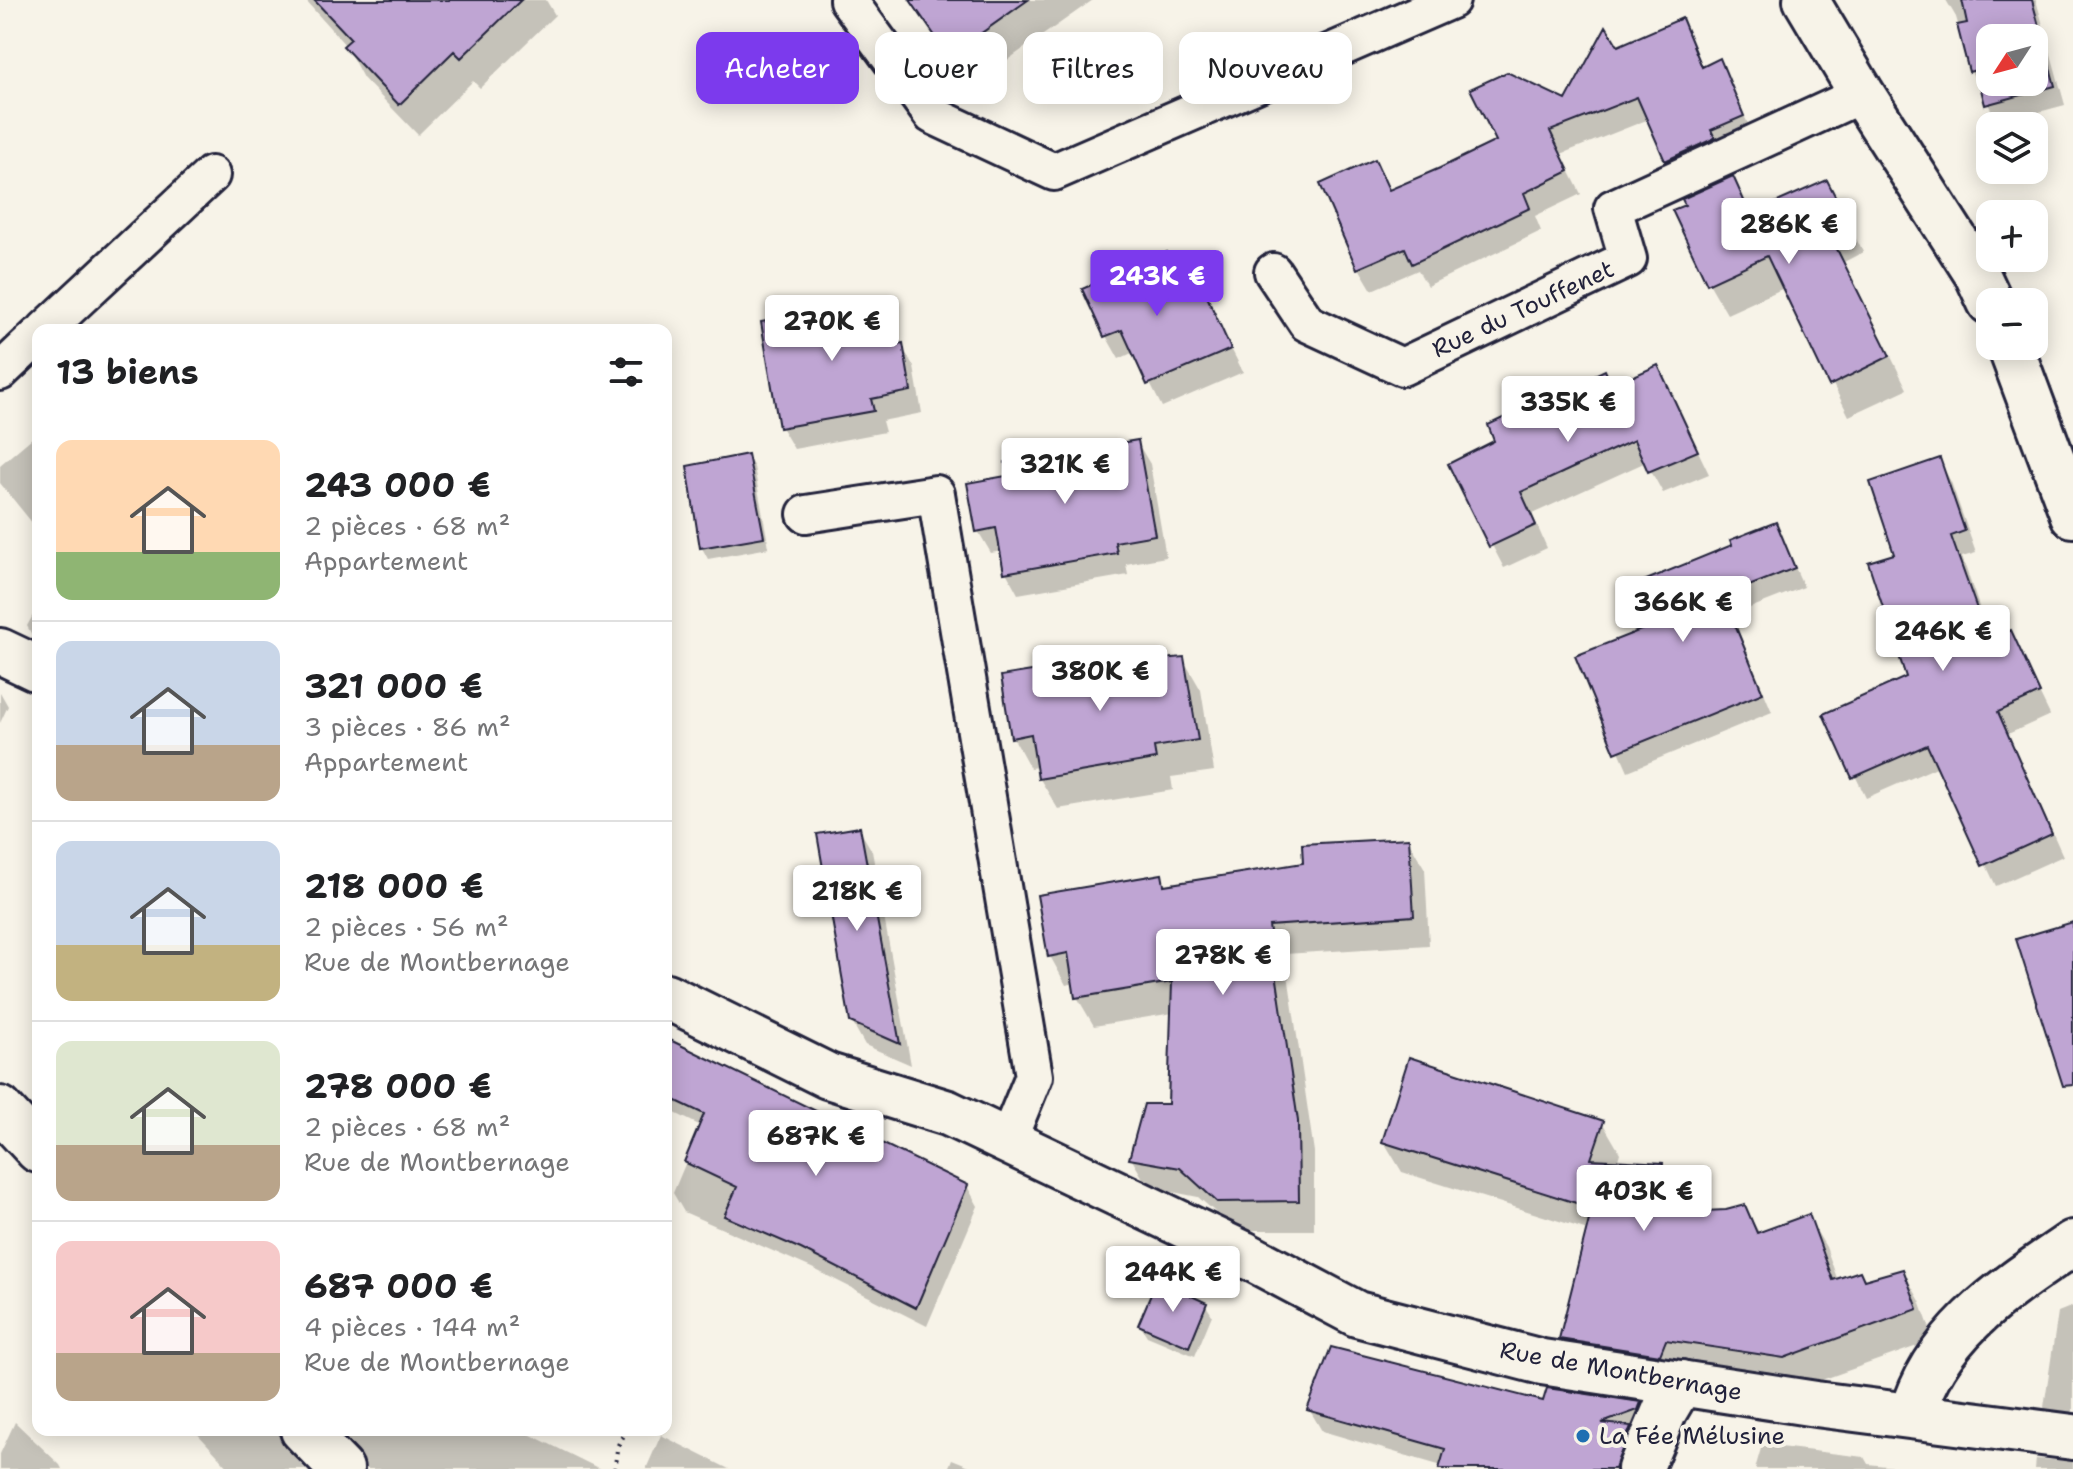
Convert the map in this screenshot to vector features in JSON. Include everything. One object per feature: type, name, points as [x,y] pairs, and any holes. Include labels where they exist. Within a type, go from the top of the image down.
[{"type":"street","points":[[1806,0],[1984,288]]},
{"type":"street","points":[[2015,360],[2073,515]]},
{"type":"street","points":[[0,651],[32,666]]},
{"type":"street","name":"Rue de Montbernage","points":[[672,999],[828,1076],[948,1113],[1242,1253],[1357,1314],[1542,1362],[2073,1437]]},
{"type":"street","points":[[1912,1416],[1930,1367],[1945,1345],[1977,1313],[2073,1243]]},
{"type":"street","points":[[1640,1469],[1665,1410],[1681,1383]]},
{"type":"street","points":[[309,1436],[341,1469]]},
{"type":"lane","points":[[848,0],[932,115],[1054,172],[1451,0]]},
{"type":"lane","name":"Rue du Touffenet","points":[[1273,272],[1307,323],[1402,367],[1628,259],[1613,208],[1862,94]]},
{"type":"lane","points":[[51,324],[211,175]]},
{"type":"lane","points":[[0,372],[32,342]]},
{"type":"lane","points":[[806,514],[936,494],[1034,1076],[1007,1142]]},
{"type":"path","points":[[615,1469],[618,1446],[623,1436]]},
{"type":"building","points":[[314,0],[521,0],[461,58],[454,51],[399,105],[343,46],[351,39]]},
{"type":"building","points":[[910,0],[1028,0],[983,32],[932,32]]},
{"type":"building","points":[[1962,0],[2032,0],[2038,24],[1976,24],[1976,70],[1969,72],[1957,25],[1967,23]]},
{"type":"building","points":[[1682,18],[1702,67],[1720,58],[1744,116],[1711,130],[1715,138],[1665,161],[1637,97],[1550,131],[1569,171],[1524,193],[1530,208],[1412,264],[1405,248],[1357,269],[1320,184],[1375,159],[1389,190],[1440,168],[1496,141],[1470,89],[1507,72],[1566,100],[1606,26],[1618,46]]},
{"type":"building","points":[[2048,60],[2055,86],[2048,88]]},
{"type":"building","points":[[1983,96],[2018,96],[1985,105]]},
{"type":"building","points":[[1733,176],[1750,214],[1827,180],[1847,219],[1827,229],[1890,356],[1829,386],[1767,256],[1707,284],[1672,210],[1685,205],[1682,199]]},
{"type":"building","points":[[1167,252],[1189,298],[1205,292],[1231,349],[1147,385],[1122,330],[1104,337],[1082,289]]},
{"type":"building","points":[[880,300],[889,346],[903,343],[911,391],[871,399],[874,411],[779,428],[761,322]]},
{"type":"building","points":[[1658,365],[1698,451],[1648,472],[1634,440],[1577,466],[1521,492],[1536,525],[1489,547],[1448,464],[1494,441],[1488,425],[1605,370],[1612,386]]},
{"type":"building","points":[[1138,440],[1155,535],[1115,542],[1117,553],[1004,573],[996,528],[976,532],[967,483],[1006,476],[1005,462]]},
{"type":"building","points":[[748,454],[764,537],[700,548],[687,466]]},
{"type":"building","points":[[1940,458],[1965,531],[1951,536],[1988,640],[2011,630],[2040,693],[1998,712],[2052,834],[1982,866],[1927,745],[1852,778],[1823,714],[1906,677],[1868,562],[1894,554],[1870,482]]},
{"type":"building","points":[[1776,522],[1795,568],[1723,596],[1763,693],[1615,753],[1575,656],[1666,620],[1645,626],[1629,587],[1732,545],[1730,540]]},
{"type":"building","points":[[1125,656],[1127,662],[1184,657],[1198,740],[1154,747],[1156,759],[1038,779],[1031,734],[1011,738],[1001,676]]},
{"type":"building","points":[[860,827],[900,1044],[850,1022],[817,834]]},
{"type":"building","points":[[1409,838],[1414,916],[1269,926],[1298,1121],[1299,1201],[1217,1202],[1180,1168],[1129,1159],[1144,1104],[1168,1104],[1172,982],[1075,998],[1068,953],[1048,957],[1037,895],[1162,874],[1164,885],[1303,863],[1302,844]]},
{"type":"building","points":[[2073,922],[2073,1085],[2063,1086],[2016,939]]},
{"type":"building","points":[[672,1041],[968,1185],[916,1308],[801,1249],[724,1216],[737,1187],[684,1162],[704,1114],[672,1099]]},
{"type":"building","points":[[1409,1057],[1604,1121],[1591,1159],[1663,1163],[1660,1213],[1726,1210],[1745,1205],[1757,1233],[1809,1214],[1833,1280],[1860,1271],[1864,1280],[1903,1269],[1918,1309],[1784,1358],[1666,1340],[1660,1355],[1559,1339],[1592,1208],[1382,1142]]},
{"type":"building","points":[[1157,1280],[1207,1303],[1189,1347],[1138,1325]]},
{"type":"building","points":[[1331,1347],[1543,1401],[1547,1388],[1641,1402],[1638,1410],[1602,1423],[1631,1426],[1615,1469],[1439,1469],[1445,1449],[1307,1410]]},
{"type":"place","name":"La Fée Mélusine","points":[[1583,1436]]}]
